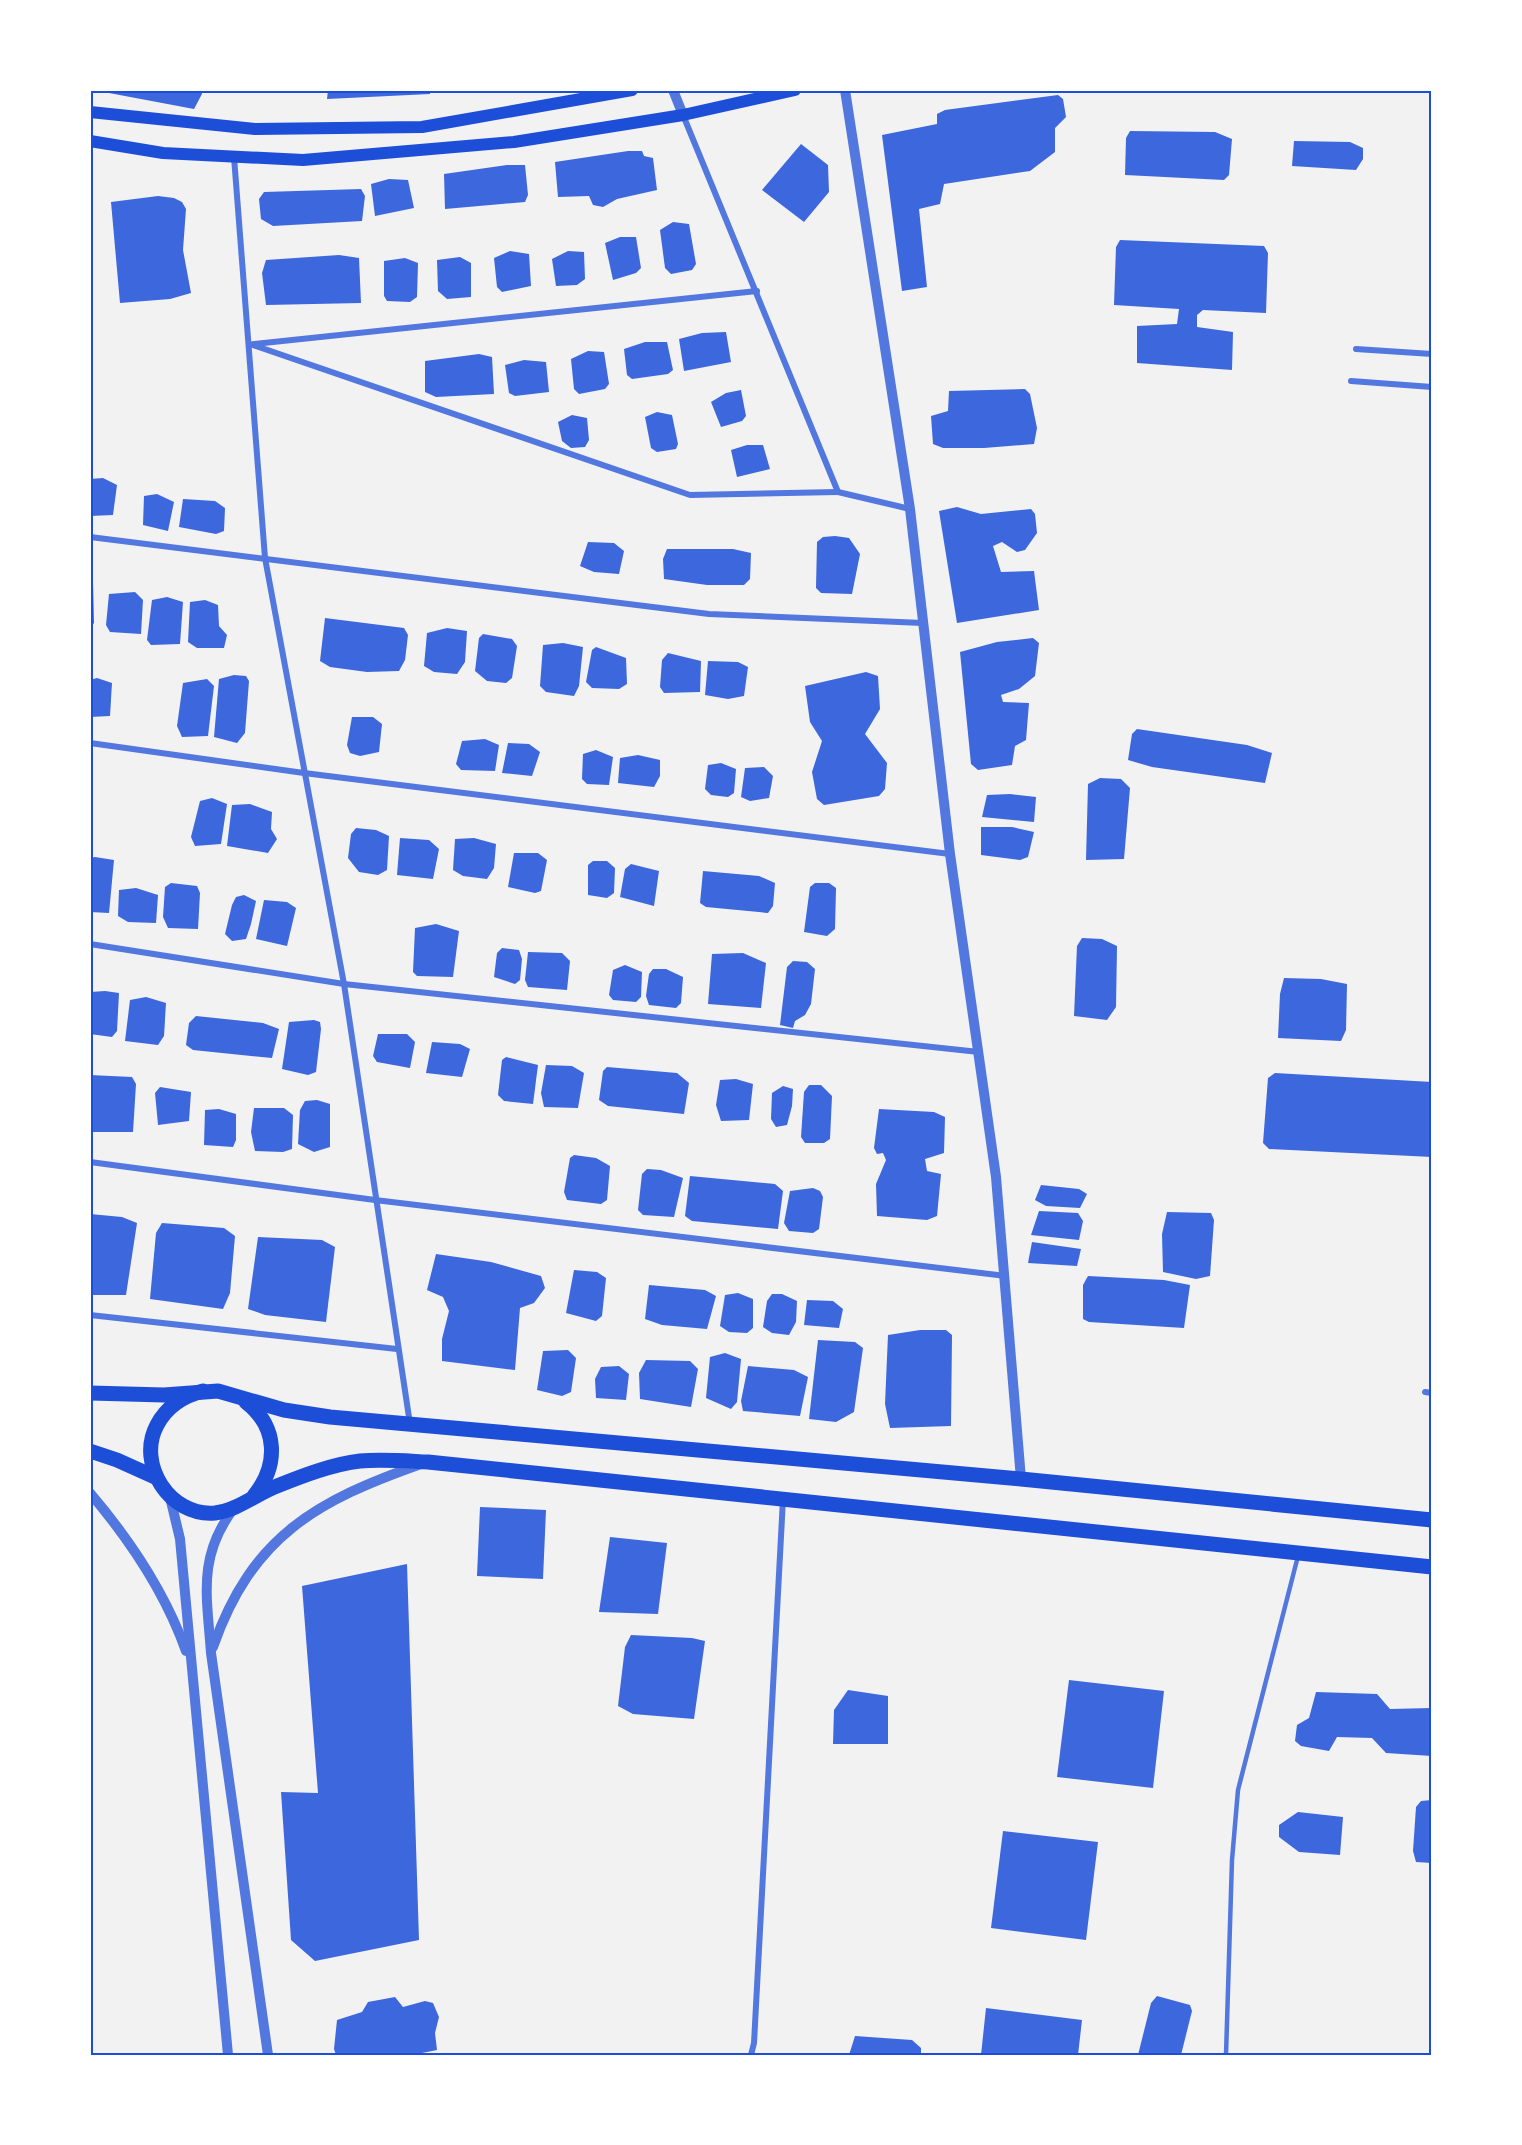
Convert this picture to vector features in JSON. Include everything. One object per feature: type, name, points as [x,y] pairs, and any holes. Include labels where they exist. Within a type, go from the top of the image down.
[{"type":"main road","points":[[90,112],[255,129],[422,126],[632,90]]},
{"type":"main road","points":[[90,141],[163,153],[303,160],[514,142],[683,115],[795,90]]},
{"type":"main road","points":[[90,1393],[164,1395],[203,1391],[233,1395],[284,1410],[330,1417],[1021,1479],[1432,1520]]},
{"type":"main road","points":[[203,1391],[188,1395],[175,1403],[156,1426],[150,1456],[157,1478],[170,1497],[197,1511],[213,1513],[234,1508],[254,1496],[301,1477],[359,1461],[428,1462],[1432,1567]]},
{"type":"main road","points":[[233,1395],[258,1412],[271,1440],[270,1470],[254,1496]]},
{"type":"main road","points":[[90,1451],[126,1463],[157,1478]]},
{"type":"street","points":[[673,90],[838,492]]},
{"type":"street","points":[[845,90],[910,509],[950,854],[996,1177],[1021,1479]]},
{"type":"street","points":[[234,157],[266,558],[344,984],[410,1424]]},
{"type":"street","points":[[250,344],[757,291]]},
{"type":"street","points":[[250,344],[690,495],[838,492],[910,509]]},
{"type":"street","points":[[1356,348],[1432,354]]},
{"type":"street","points":[[1352,381],[1432,387]]},
{"type":"street","points":[[90,537],[709,614],[923,623]]},
{"type":"street","points":[[90,743],[304,773],[950,854]]},
{"type":"street","points":[[90,944],[344,984],[979,1052]]},
{"type":"street","points":[[90,1162],[375,1200],[1006,1276]]},
{"type":"street","points":[[90,1315],[397,1348]]},
{"type":"street","points":[[211,1653],[223,1618],[248,1576],[270,1549],[302,1518],[326,1503],[382,1478],[428,1462]]},
{"type":"street","points":[[90,1493],[119,1527],[155,1585],[176,1624],[191,1667]]},
{"type":"street","points":[[170,1497],[180,1539],[228,2055]]},
{"type":"street","points":[[751,2055],[754,2043],[783,1498]]},
{"type":"street","points":[[234,1508],[222,1524],[211,1547],[207,1590],[211,1653],[268,2055]]},
{"type":"lane","points":[[1226,2055],[1232,1860],[1238,1790],[1299,1552]]},
{"type":"building","points":[[93,90],[201,90],[202,94],[194,109]]},
{"type":"building","points":[[328,90],[430,90],[430,94],[327,99]]},
{"type":"building","points":[[1058,95],[1063,99],[1066,117],[1055,128],[1055,152],[1030,171],[944,184],[940,204],[919,209],[927,287],[902,291],[882,135],[937,124],[937,114],[945,110]]},
{"type":"building","points":[[1130,131],[1215,132],[1232,139],[1229,175],[1224,180],[1125,175],[1126,138]]},
{"type":"building","points":[[1294,141],[1350,142],[1363,148],[1363,159],[1356,170],[1292,166]]},
{"type":"building","points":[[801,144],[828,165],[829,192],[804,222],[762,190]]},
{"type":"building","points":[[642,151],[644,156],[653,158],[657,190],[617,199],[603,207],[593,205],[589,196],[558,197],[555,162]]},
{"type":"building","points":[[507,165],[525,165],[528,195],[525,202],[445,209],[444,174]]},
{"type":"building","points":[[389,179],[408,180],[414,208],[375,216],[371,184]]},
{"type":"building","points":[[361,189],[365,196],[362,221],[273,226],[261,219],[259,199],[264,192]]},
{"type":"building","points":[[158,196],[174,198],[182,202],[186,209],[183,250],[191,293],[170,299],[120,303],[111,202]]},
{"type":"building","points":[[673,222],[689,224],[696,264],[692,270],[671,274],[665,268],[660,230]]},
{"type":"building","points":[[620,237],[636,237],[641,268],[636,273],[613,280],[605,243]]},
{"type":"building","points":[[1120,240],[1264,246],[1268,253],[1266,313],[1203,310],[1197,315],[1197,327],[1233,332],[1232,370],[1137,363],[1137,326],[1177,324],[1179,309],[1114,305],[1116,247]]},
{"type":"building","points":[[510,251],[529,254],[531,286],[502,292],[497,287],[494,258]]},
{"type":"building","points":[[568,251],[584,252],[585,279],[577,285],[556,286],[552,259]]},
{"type":"building","points":[[339,255],[359,258],[361,303],[266,305],[262,273],[266,260]]},
{"type":"building","points":[[460,257],[471,263],[471,297],[447,299],[438,291],[437,260]]},
{"type":"building","points":[[405,258],[418,263],[417,297],[410,302],[387,301],[384,296],[384,261]]},
{"type":"building","points":[[726,332],[731,362],[684,371],[679,339],[702,333]]},
{"type":"building","points":[[645,342],[667,342],[673,370],[668,374],[632,379],[627,375],[624,349]]},
{"type":"building","points":[[588,351],[604,352],[609,384],[605,389],[579,394],[574,389],[571,359]]},
{"type":"building","points":[[479,354],[492,357],[494,394],[436,397],[425,392],[425,361]]},
{"type":"building","points":[[524,360],[546,362],[549,392],[515,396],[509,393],[505,365]]},
{"type":"building","points":[[1025,389],[1030,394],[1037,428],[1034,444],[984,448],[943,448],[933,444],[931,416],[948,411],[949,391]]},
{"type":"building","points":[[741,390],[746,416],[742,421],[721,427],[711,402],[726,393]]},
{"type":"building","points":[[657,412],[672,415],[678,444],[676,449],[657,452],[651,448],[645,417]]},
{"type":"building","points":[[572,415],[587,418],[589,440],[585,447],[571,448],[562,441],[558,422]]},
{"type":"building","points":[[747,445],[763,445],[770,469],[737,477],[731,450]]},
{"type":"building","points":[[103,478],[117,485],[113,515],[90,516],[90,479]]},
{"type":"building","points":[[157,494],[174,502],[168,531],[143,525],[144,496]]},
{"type":"building","points":[[183,499],[215,501],[225,508],[224,531],[216,534],[179,527]]},
{"type":"building","points":[[957,507],[981,514],[1031,509],[1035,514],[1037,533],[1025,550],[1017,552],[1002,542],[993,546],[1001,572],[1034,571],[1039,610],[957,623],[939,511]]},
{"type":"building","points":[[823,537],[849,538],[860,554],[852,594],[821,593],[816,588],[817,542]]},
{"type":"building","points":[[588,542],[614,543],[624,551],[619,574],[594,572],[580,566]]},
{"type":"building","points":[[667,549],[733,549],[751,553],[750,579],[744,585],[707,585],[664,579],[663,559]]},
{"type":"building","points":[[90,581],[93,582],[94,623],[90,628]]},
{"type":"building","points":[[135,592],[143,600],[141,634],[110,632],[106,625],[109,594]]},
{"type":"building","points":[[167,597],[183,602],[180,644],[151,645],[147,640],[152,600]]},
{"type":"building","points":[[205,600],[218,605],[219,626],[227,635],[224,648],[197,648],[188,642],[190,602]]},
{"type":"building","points":[[325,618],[404,628],[408,635],[405,660],[399,671],[367,672],[330,667],[320,661]]},
{"type":"building","points":[[447,628],[467,631],[465,662],[457,674],[434,672],[424,666],[427,633]]},
{"type":"building","points":[[483,634],[512,639],[517,646],[512,678],[506,683],[487,681],[475,671],[479,638]]},
{"type":"building","points":[[1033,638],[1039,643],[1035,676],[1019,689],[1001,695],[1003,702],[1029,703],[1026,740],[1015,746],[1012,765],[978,770],[971,764],[960,652],[997,642]]},
{"type":"building","points":[[563,643],[583,647],[579,686],[574,696],[546,692],[540,686],[543,645]]},
{"type":"building","points":[[596,647],[626,658],[627,684],[619,689],[592,688],[586,682],[592,650]]},
{"type":"building","points":[[668,653],[701,661],[700,692],[664,693],[660,687],[662,660]]},
{"type":"building","points":[[708,661],[738,662],[748,667],[744,696],[728,699],[705,695]]},
{"type":"building","points":[[866,672],[878,676],[880,709],[865,734],[887,763],[885,789],[879,796],[824,805],[817,799],[812,772],[822,741],[810,722],[805,686]]},
{"type":"building","points":[[234,675],[246,676],[249,681],[245,733],[237,743],[214,737],[219,679]]},
{"type":"building","points":[[97,678],[112,683],[110,716],[90,717],[90,680]]},
{"type":"building","points":[[207,679],[214,686],[208,736],[182,737],[177,726],[183,683]]},
{"type":"building","points":[[352,717],[373,717],[382,724],[379,752],[360,756],[350,753],[347,745]]},
{"type":"building","points":[[1137,729],[1247,745],[1272,753],[1265,783],[1152,767],[1128,760],[1132,734]]},
{"type":"building","points":[[485,739],[499,745],[495,771],[461,770],[456,764],[462,741]]},
{"type":"building","points":[[508,743],[529,744],[540,752],[532,776],[502,773]]},
{"type":"building","points":[[596,750],[613,757],[609,785],[587,784],[582,779],[583,754]]},
{"type":"building","points":[[638,755],[660,760],[660,776],[654,787],[618,783],[620,758]]},
{"type":"building","points":[[721,763],[736,769],[734,793],[728,797],[711,795],[705,789],[708,765]]},
{"type":"building","points":[[764,767],[773,776],[769,798],[750,801],[741,797],[745,768]]},
{"type":"building","points":[[1100,778],[1121,779],[1130,788],[1124,859],[1086,860],[1088,784]]},
{"type":"building","points":[[1010,794],[1036,797],[1034,822],[982,817],[987,795]]},
{"type":"building","points":[[212,798],[227,804],[221,844],[195,846],[191,837],[200,801]]},
{"type":"building","points":[[250,804],[272,812],[271,829],[277,839],[268,853],[227,846],[232,805]]},
{"type":"building","points":[[981,827],[1012,827],[1034,832],[1028,857],[1020,860],[981,855]]},
{"type":"building","points":[[356,828],[376,830],[389,836],[387,870],[378,875],[359,872],[348,858],[351,834]]},
{"type":"building","points":[[400,838],[429,840],[439,849],[433,879],[397,875]]},
{"type":"building","points":[[474,838],[496,844],[494,868],[487,879],[463,876],[453,870],[455,839]]},
{"type":"building","points":[[514,853],[538,853],[547,860],[541,891],[535,893],[508,887]]},
{"type":"building","points":[[90,858],[114,860],[109,913],[90,912]]},
{"type":"building","points":[[593,861],[607,861],[615,868],[614,893],[607,898],[588,895],[588,865]]},
{"type":"building","points":[[631,864],[659,871],[654,906],[620,897],[625,869]]},
{"type":"building","points":[[703,871],[759,876],[775,883],[773,906],[768,913],[706,907],[700,903]]},
{"type":"building","points":[[171,883],[197,886],[200,893],[198,929],[168,928],[163,917],[165,887]]},
{"type":"building","points":[[815,883],[829,883],[836,888],[835,929],[827,936],[804,932],[810,887]]},
{"type":"building","points":[[136,888],[158,895],[156,923],[128,922],[118,916],[119,890]]},
{"type":"building","points":[[244,895],[256,901],[251,924],[246,939],[232,941],[225,934],[232,905],[236,897]]},
{"type":"building","points":[[264,900],[287,902],[296,908],[287,946],[256,939]]},
{"type":"building","points":[[436,924],[459,931],[453,977],[417,976],[413,972],[415,928]]},
{"type":"building","points":[[1082,938],[1102,939],[1117,946],[1116,1007],[1107,1020],[1074,1016],[1077,946]]},
{"type":"building","points":[[502,948],[519,950],[522,959],[520,980],[515,984],[494,977],[497,953]]},
{"type":"building","points":[[528,952],[562,953],[570,961],[567,990],[528,987],[525,980]]},
{"type":"building","points":[[743,953],[766,963],[761,1008],[708,1004],[712,954]]},
{"type":"building","points":[[793,961],[807,962],[815,969],[811,1004],[805,1015],[795,1021],[793,1028],[780,1025],[787,967]]},
{"type":"building","points":[[625,965],[642,972],[641,997],[636,1002],[613,1000],[609,995],[613,970]]},
{"type":"building","points":[[653,969],[666,969],[683,977],[681,1003],[676,1008],[649,1005],[646,996],[649,974]]},
{"type":"building","points":[[1284,978],[1321,979],[1347,984],[1346,1030],[1341,1041],[1278,1038],[1280,994]]},
{"type":"building","points":[[90,992],[119,993],[117,1031],[112,1037],[90,1034]]},
{"type":"building","points":[[146,997],[166,1003],[164,1036],[158,1045],[125,1041],[130,1000]]},
{"type":"building","points":[[196,1016],[263,1023],[279,1029],[272,1058],[193,1050],[186,1045],[189,1023]]},
{"type":"building","points":[[314,1020],[320,1022],[321,1029],[316,1072],[308,1075],[282,1069],[289,1022]]},
{"type":"building","points":[[378,1034],[407,1034],[415,1042],[410,1068],[377,1062],[373,1056]]},
{"type":"building","points":[[432,1042],[460,1044],[470,1049],[462,1077],[426,1073]]},
{"type":"building","points":[[506,1057],[538,1065],[533,1104],[504,1101],[498,1095],[502,1060]]},
{"type":"building","points":[[546,1065],[572,1066],[584,1073],[578,1108],[544,1107],[541,1093]]},
{"type":"building","points":[[607,1067],[677,1073],[689,1083],[684,1114],[608,1106],[599,1100],[603,1071]]},
{"type":"building","points":[[1275,1073],[1432,1082],[1432,1157],[1269,1149],[1263,1143],[1268,1078]]},
{"type":"building","points":[[90,1075],[132,1077],[136,1084],[133,1132],[91,1132]]},
{"type":"building","points":[[736,1079],[753,1084],[749,1120],[721,1121],[716,1105],[720,1080]]},
{"type":"building","points":[[809,1085],[821,1085],[832,1096],[830,1139],[824,1143],[805,1143],[801,1137],[804,1092]]},
{"type":"building","points":[[783,1086],[793,1089],[792,1106],[787,1125],[776,1127],[771,1119],[772,1093]]},
{"type":"building","points":[[160,1087],[191,1092],[189,1121],[158,1125],[155,1093]]},
{"type":"building","points":[[317,1100],[330,1104],[330,1147],[314,1152],[298,1144],[300,1110],[305,1101]]},
{"type":"building","points":[[254,1108],[284,1108],[293,1115],[292,1149],[283,1152],[255,1151],[251,1132]]},
{"type":"building","points":[[219,1109],[236,1114],[236,1140],[233,1147],[204,1145],[205,1110]]},
{"type":"building","points":[[879,1109],[934,1112],[945,1117],[944,1153],[925,1159],[927,1171],[941,1174],[937,1216],[927,1220],[877,1216],[876,1184],[886,1160],[883,1153],[877,1154],[874,1148]]},
{"type":"building","points":[[574,1155],[596,1158],[610,1166],[607,1200],[601,1204],[567,1200],[564,1192],[570,1158]]},
{"type":"building","points":[[647,1169],[661,1170],[683,1178],[674,1217],[643,1215],[638,1210],[642,1174]]},
{"type":"building","points":[[690,1176],[775,1184],[783,1191],[778,1229],[692,1221],[685,1216]]},
{"type":"building","points":[[1041,1185],[1079,1189],[1087,1194],[1080,1208],[1046,1206],[1035,1200]]},
{"type":"building","points":[[813,1188],[820,1191],[823,1197],[819,1229],[813,1233],[789,1231],[784,1223],[790,1191]]},
{"type":"building","points":[[1039,1211],[1078,1213],[1083,1221],[1079,1240],[1031,1235]]},
{"type":"building","points":[[1167,1212],[1211,1213],[1214,1220],[1210,1276],[1196,1279],[1163,1272],[1162,1234]]},
{"type":"building","points":[[90,1214],[122,1217],[137,1223],[126,1295],[90,1295]]},
{"type":"building","points":[[162,1223],[224,1228],[235,1236],[230,1293],[223,1309],[150,1299],[156,1233]]},
{"type":"building","points":[[258,1237],[322,1240],[335,1247],[326,1322],[265,1315],[248,1309]]},
{"type":"building","points":[[1032,1242],[1081,1249],[1077,1266],[1028,1263]]},
{"type":"building","points":[[436,1254],[491,1262],[541,1276],[545,1288],[534,1303],[520,1308],[515,1370],[442,1361],[442,1339],[449,1311],[443,1297],[427,1290]]},
{"type":"building","points":[[574,1270],[597,1272],[606,1278],[602,1316],[596,1321],[566,1313]]},
{"type":"building","points":[[1088,1276],[1164,1280],[1190,1285],[1184,1328],[1089,1322],[1083,1319],[1083,1285]]},
{"type":"building","points":[[649,1285],[705,1290],[716,1296],[707,1329],[662,1325],[645,1319]]},
{"type":"building","points":[[738,1293],[753,1299],[753,1328],[747,1333],[729,1332],[720,1326],[725,1295]]},
{"type":"building","points":[[772,1294],[782,1294],[797,1301],[796,1322],[789,1335],[772,1333],[763,1327],[767,1301]]},
{"type":"building","points":[[807,1300],[833,1301],[843,1309],[839,1328],[804,1325]]},
{"type":"building","points":[[920,1330],[946,1330],[952,1335],[951,1426],[890,1428],[885,1404],[888,1335]]},
{"type":"building","points":[[818,1340],[855,1342],[863,1348],[854,1412],[836,1422],[809,1419]]},
{"type":"building","points":[[568,1350],[576,1358],[571,1392],[562,1396],[537,1390],[543,1351]]},
{"type":"building","points":[[725,1353],[741,1359],[737,1402],[731,1409],[706,1398],[710,1357]]},
{"type":"building","points":[[646,1360],[690,1361],[698,1369],[691,1407],[640,1399],[639,1373]]},
{"type":"building","points":[[619,1366],[629,1374],[626,1400],[596,1398],[595,1379],[601,1367]]},
{"type":"building","points":[[748,1366],[794,1370],[808,1377],[800,1416],[743,1411],[741,1401]]},
{"type":"building","points":[[480,1507],[546,1510],[543,1579],[477,1576]]},
{"type":"building","points":[[610,1537],[667,1543],[658,1614],[599,1612]]},
{"type":"building","points":[[407,1564],[419,1940],[315,1961],[291,1940],[281,1792],[318,1793],[302,1586]]},
{"type":"building","points":[[631,1635],[692,1638],[705,1641],[694,1719],[633,1714],[618,1706],[625,1647]]},
{"type":"building","points":[[1069,1680],[1164,1691],[1153,1788],[1057,1777]]},
{"type":"building","points":[[848,1690],[888,1696],[888,1744],[833,1744],[834,1710]]},
{"type":"building","points":[[1316,1692],[1377,1694],[1390,1709],[1432,1708],[1432,1756],[1386,1753],[1372,1738],[1337,1737],[1329,1751],[1301,1746],[1295,1741],[1297,1725],[1309,1718]]},
{"type":"building","points":[[1432,1800],[1432,1863],[1416,1862],[1413,1851],[1416,1807],[1421,1801]]},
{"type":"building","points":[[1298,1812],[1343,1817],[1340,1855],[1299,1852],[1279,1837],[1279,1825]]},
{"type":"building","points":[[1003,1831],[1098,1842],[1086,1940],[991,1928]]},
{"type":"building","points":[[1157,1996],[1190,2005],[1192,2011],[1181,2055],[1138,2055],[1151,2003]]},
{"type":"building","points":[[395,1997],[403,2007],[425,2001],[433,2003],[439,2017],[435,2033],[437,2050],[412,2055],[336,2055],[334,2049],[337,2020],[362,2012],[368,2002]]},
{"type":"building","points":[[986,2008],[1082,2020],[1078,2055],[981,2055]]},
{"type":"building","points":[[855,2036],[912,2040],[921,2048],[921,2055],[849,2055]]}]
